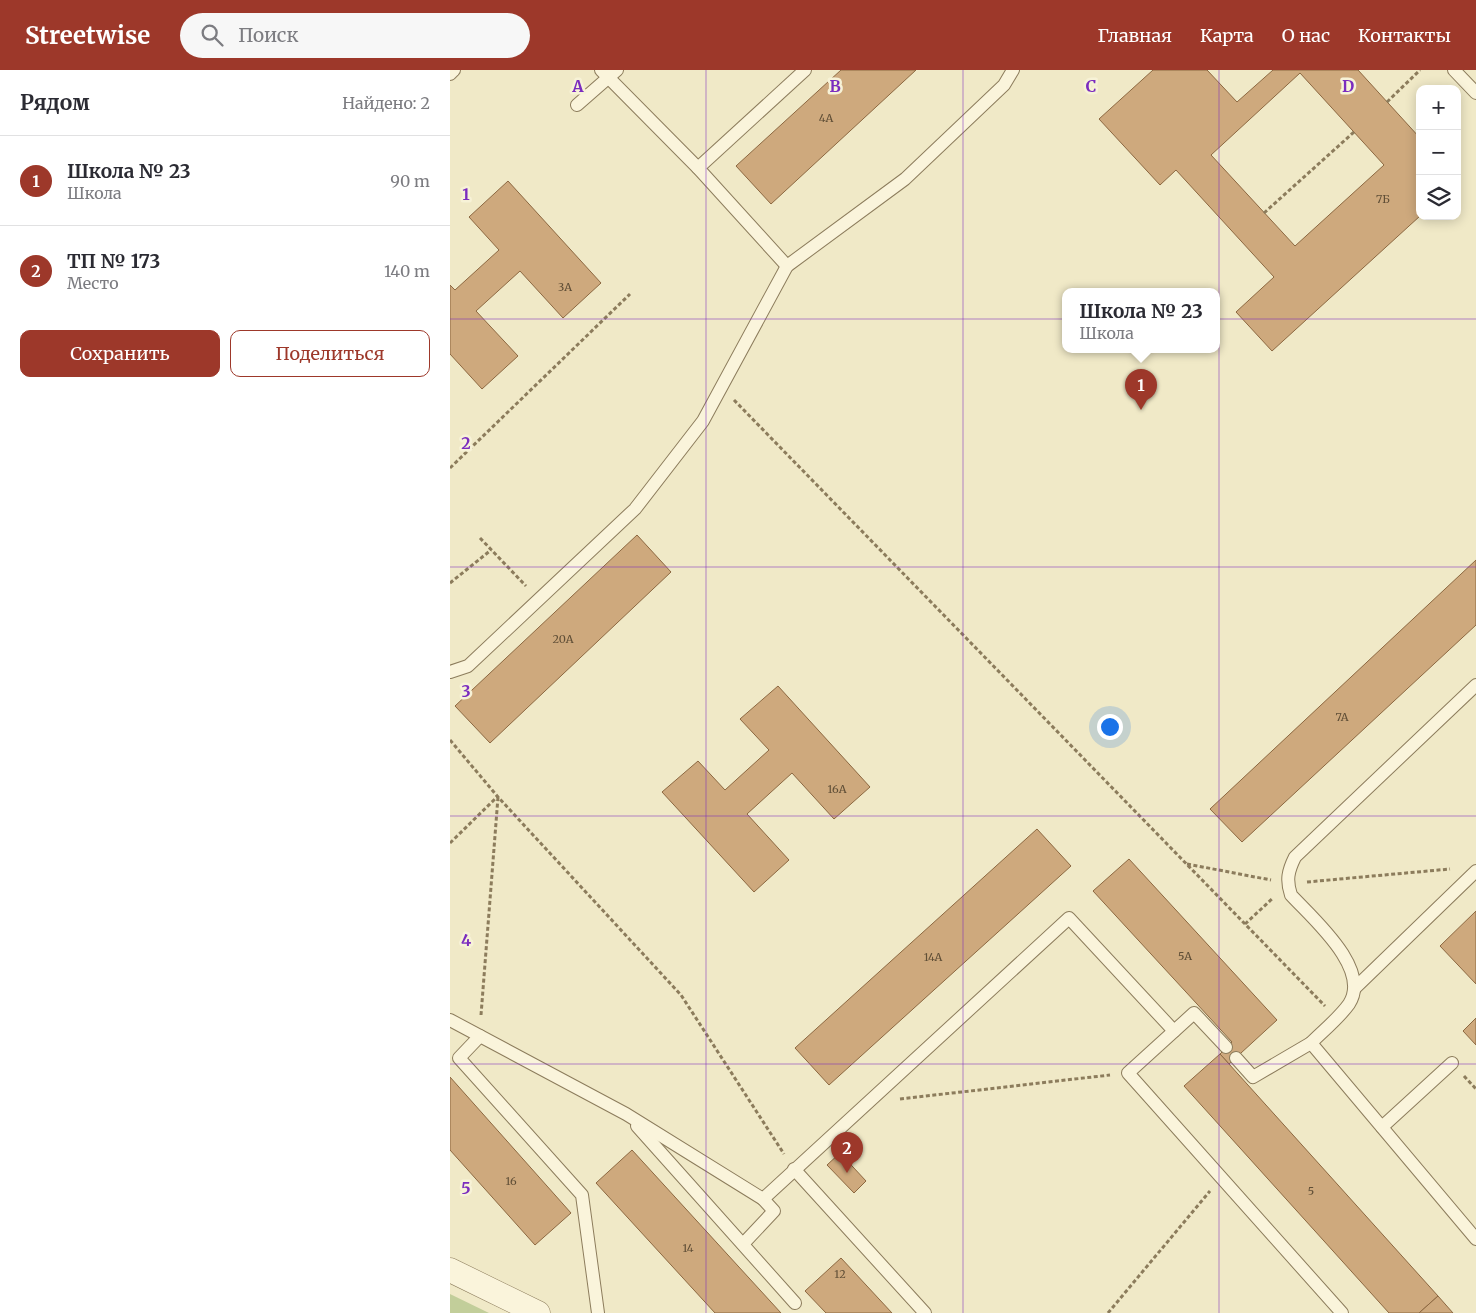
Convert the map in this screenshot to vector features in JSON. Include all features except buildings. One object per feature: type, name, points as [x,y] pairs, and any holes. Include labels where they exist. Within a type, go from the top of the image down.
[{"type":"street","points":[[450,1270],[538,1313]]},
{"type":"lane","points":[[450,74],[454,70]]},
{"type":"lane","points":[[698,168],[805,70]]},
{"type":"lane","points":[[450,672],[468,666],[635,509],[703,420],[787,266],[905,179],[1004,85],[1013,70]]},
{"type":"lane","points":[[1454,70],[1476,93]]},
{"type":"lane","points":[[577,105],[609,72],[787,266]]},
{"type":"lane","points":[[1355,988],[1352,971],[1344,954],[1291,895],[1288,883],[1288,870],[1294,857],[1476,685]]},
{"type":"lane","points":[[1236,1058],[1253,1077],[1311,1043],[1350,1003],[1355,988],[1476,871]]},
{"type":"lane","points":[[763,1199],[1069,918],[1174,1031]]},
{"type":"lane","points":[[1226,1048],[1194,1013],[1128,1073],[1342,1313]]},
{"type":"lane","points":[[450,1020],[626,1114],[763,1199],[774,1211],[743,1244]]},
{"type":"lane","points":[[480,1036],[459,1058],[582,1195],[598,1313]]},
{"type":"lane","points":[[1311,1043],[1476,1239]]},
{"type":"lane","points":[[1382,1127],[1452,1063]]},
{"type":"lane","points":[[626,1114],[795,1302]]},
{"type":"lane","points":[[794,1169],[925,1313]]},
{"type":"path","points":[[1387,102],[1420,70]]},
{"type":"path","points":[[1264,213],[1354,132]]},
{"type":"path","points":[[450,468],[630,294]]},
{"type":"path","points":[[721,387],[1336,1018]]},
{"type":"path","points":[[480,538],[538,600]]},
{"type":"path","points":[[450,583],[491,550]]},
{"type":"path","points":[[450,740],[498,797],[681,995],[794,1169]]},
{"type":"path","points":[[450,843],[498,797]]},
{"type":"path","points":[[480,1036],[498,797]]},
{"type":"path","points":[[1186,864],[1288,883],[1456,868]]},
{"type":"path","points":[[1245,924],[1288,883]]},
{"type":"path","points":[[866,1103],[1128,1073]]},
{"type":"path","points":[[1108,1313],[1221,1178]]},
{"type":"green space","points":[[450,1294],[489,1313],[450,1313]]},
{"type":"place","name":"Школа № 23","points":[[1141,410]]},
{"type":"place","name":"ТП № 173","points":[[847,1173]]}]
